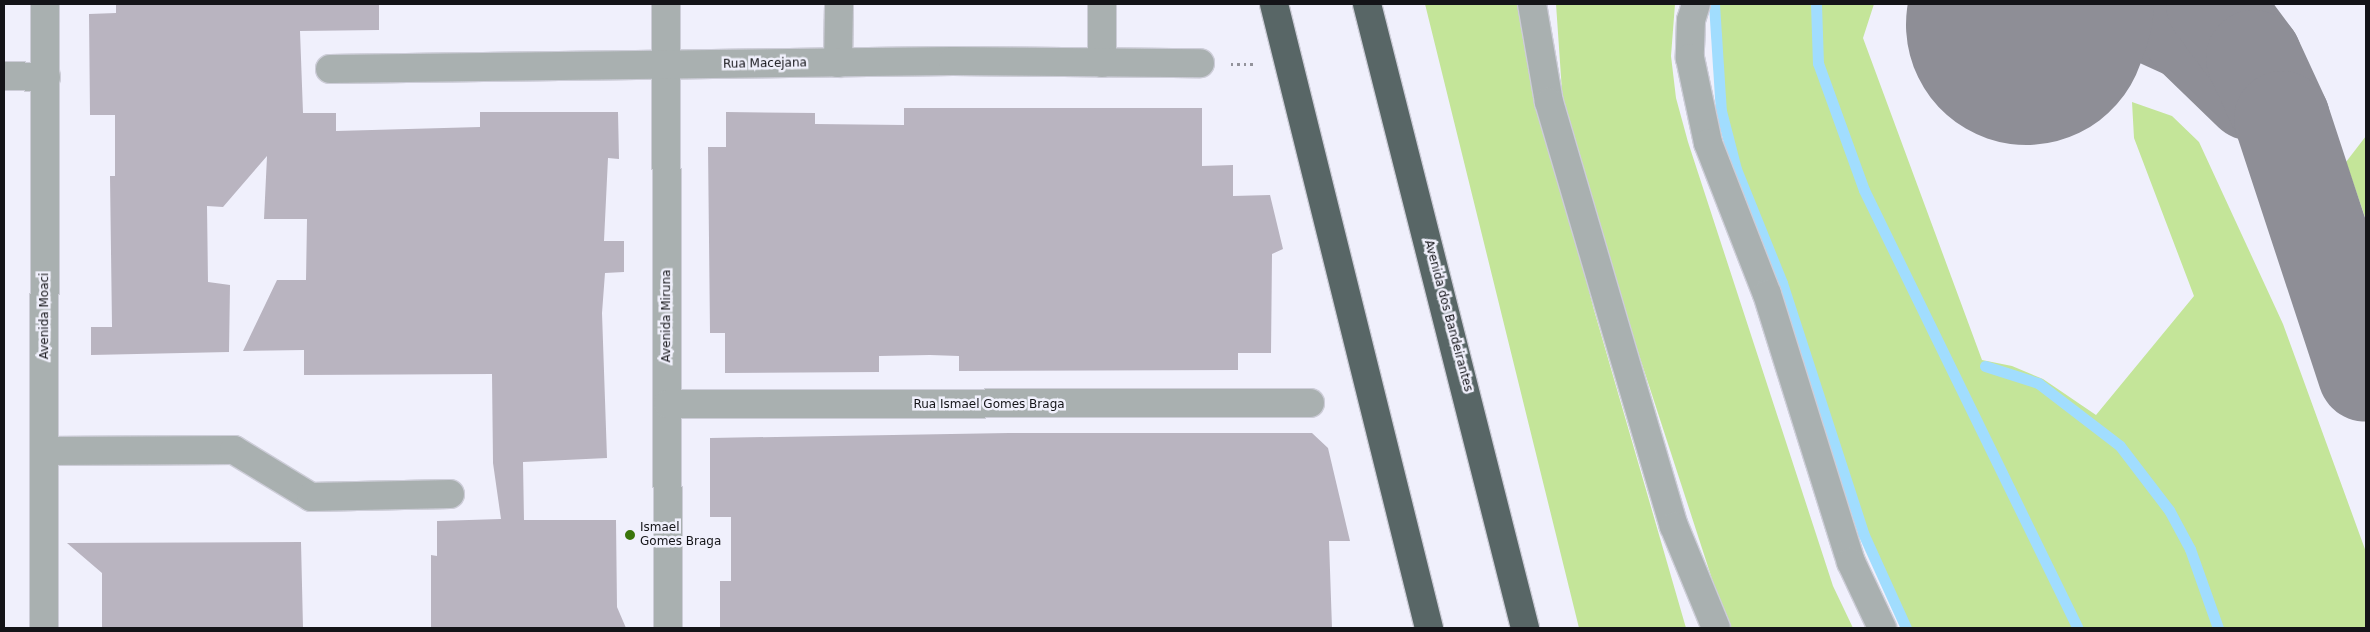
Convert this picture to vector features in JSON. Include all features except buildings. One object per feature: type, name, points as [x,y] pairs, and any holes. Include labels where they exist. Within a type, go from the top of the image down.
[{"type":"highway","points":[[1274,4],[1429,628]]},
{"type":"highway","name":"Avenida dos Bandeirantes","points":[[1367,4],[1525,628]]},
{"type":"street","name":"Avenida Moaci","points":[[44,628],[45,4]]},
{"type":"street","name":"Avenida Miruna","points":[[666,4],[668,628]]},
{"type":"street","points":[[838,63],[839,4]]},
{"type":"street","points":[[1102,4],[1102,63]]},
{"type":"street","points":[[1532,4],[1549,102],[1671,516],[1716,628]]},
{"type":"street","points":[[1696,4],[1691,20],[1690,58],[1708,143],[1767,294],[1851,562],[1882,628]]},
{"type":"street","name":"Rua Macejana","points":[[330,69],[838,63],[1200,63]]},
{"type":"street","points":[[4,76],[46,76]]},
{"type":"street","name":"Rua Ismael Gomes Braga","points":[[668,404],[1310,403]]},
{"type":"street","points":[[45,451],[234,450],[311,497],[450,494]]},
{"type":"path","points":[[1200,63],[1289,65]]},
{"type":"green space","points":[[1425,4],[1523,4],[1541,104],[1594,310],[1686,628],[1579,628]]},
{"type":"green space","points":[[1556,4],[1675,4],[1671,56],[1676,98],[1688,142],[1833,586],[1853,628],[1728,628],[1597,226],[1563,106]]},
{"type":"green space","points":[[1717,4],[1874,4],[1863,38],[1982,360],[2012,366],[2043,379],[2096,415],[2194,296],[2134,138],[2132,102],[2172,116],[2199,142],[2283,324],[2366,552],[2366,628],[1909,628],[1866,533],[1784,282],[1738,168],[1723,110]]},
{"type":"green space","points":[[2366,136],[2366,220],[2346,162]]},
{"type":"waterway","points":[[1714,4],[1721,111],[1736,169],[1782,283],[1863,533],[1906,628]]},
{"type":"waterway","points":[[1816,4],[1818,63],[1864,190],[2078,628]]},
{"type":"waterway","points":[[1985,366],[2038,383],[2120,446],[2169,510],[2190,549],[2218,628]]},
{"type":"taxiway","points":[[2126,4],[2190,33],[2252,93]]},
{"type":"taxiway","points":[[2214,4],[2254,58],[2282,119],[2366,374]]},
{"type":"runway","points":[[2026,24],[2033,4]]},
{"type":"place","name":"Ismael Gomes Braga","points":[[630,535]]}]
